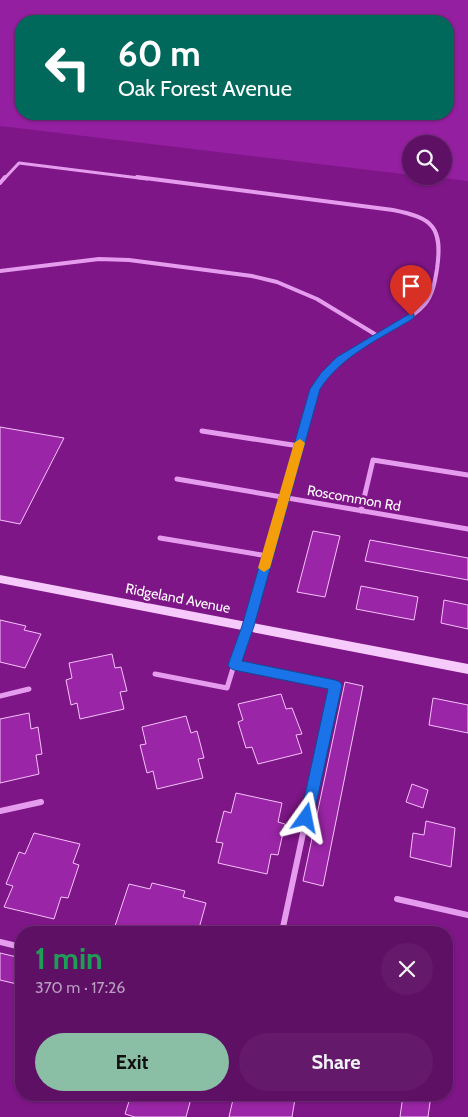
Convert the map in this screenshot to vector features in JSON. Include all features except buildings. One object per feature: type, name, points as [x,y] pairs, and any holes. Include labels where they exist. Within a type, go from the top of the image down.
[{"type":"street","points":[[0,183],[19,163],[368,206],[411,214],[429,221],[438,232],[440,249],[435,277],[428,299],[411,316],[341,359],[324,375],[315,389],[248,626],[227,688],[155,674]]},
{"type":"street","points":[[0,271],[99,259],[130,260],[252,276],[277,282],[310,296],[378,336]]},
{"type":"street","points":[[202,431],[298,446]]},
{"type":"street","points":[[361,511],[373,460],[468,475]]},
{"type":"street","name":"Roscommon Rd","points":[[177,479],[468,529]]},
{"type":"street","points":[[160,538],[268,556]]},
{"type":"street","name":"Ridgeland Avenue","points":[[0,579],[468,669]]},
{"type":"street","points":[[234,665],[335,685],[283,926]]},
{"type":"street","points":[[0,696],[29,689]]},
{"type":"street","points":[[0,811],[41,802]]},
{"type":"street","points":[[397,899],[468,916]]},
{"type":"street","points":[[0,942],[15,946]]},
{"type":"shaded area","points":[[0,0],[468,0],[468,181],[452,179],[452,135],[402,135],[402,174],[0,126]]},
{"type":"slow traffic","points":[[264,568],[300,443]]},
{"type":"route","points":[[306,818],[335,685],[234,665],[248,626],[315,389],[324,375],[341,359],[411,316]]}]
